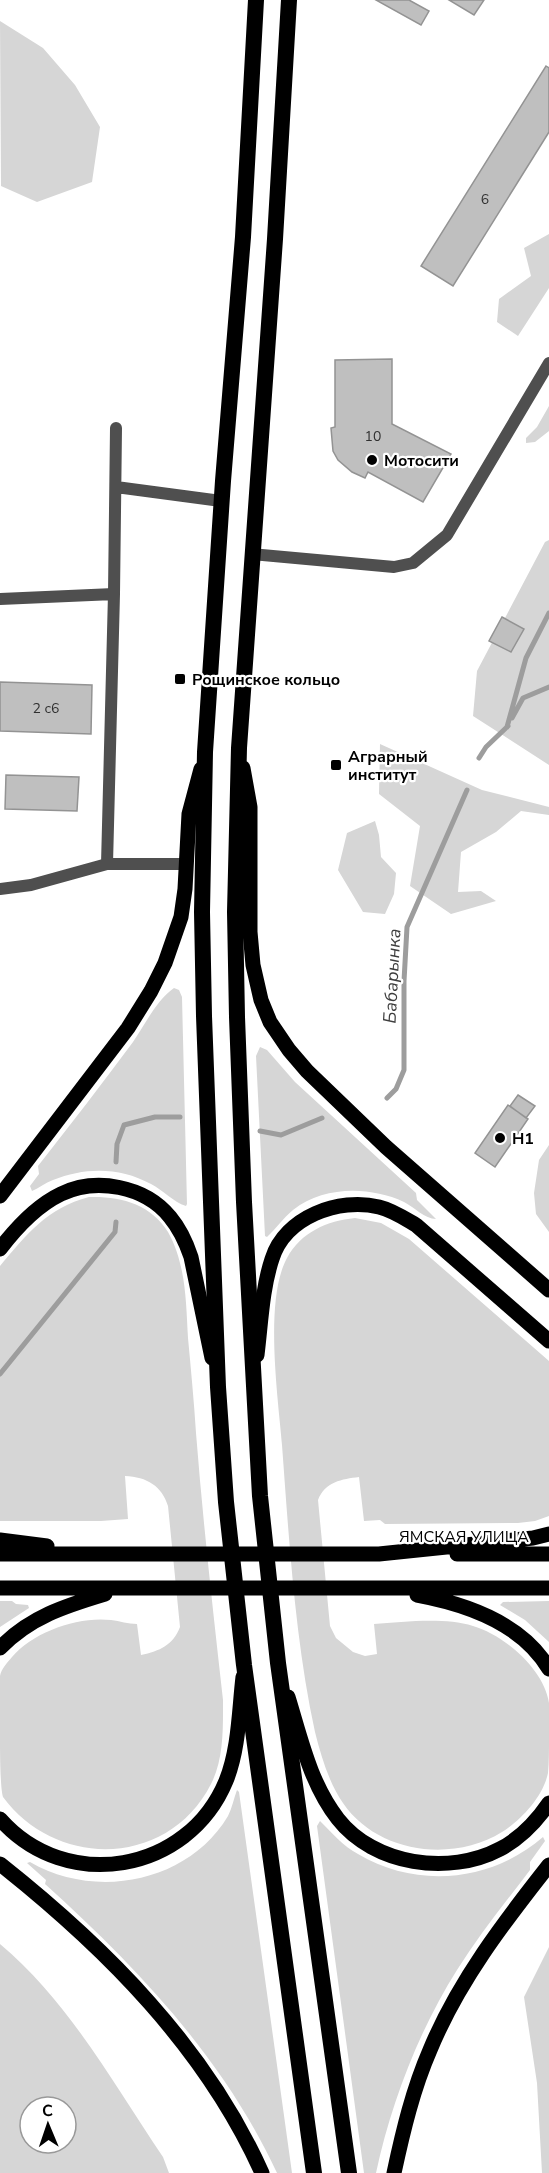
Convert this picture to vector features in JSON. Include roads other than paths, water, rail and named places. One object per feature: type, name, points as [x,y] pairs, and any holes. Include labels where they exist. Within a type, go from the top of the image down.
[{"type":"highway","points":[[256,0],[243,237],[221,501],[205,752],[202,912],[204,1016],[218,1387],[226,1502],[244,1665],[315,2173]]},
{"type":"highway","points":[[289,0],[275,239],[239,748],[235,912],[237,1005],[253,1387],[260,1496],[278,1663],[349,2173]]},
{"type":"main road","points":[[239,748],[250,807],[250,932],[253,965],[261,1000],[270,1022],[307,1071],[386,1147],[549,1290]]},
{"type":"main road","points":[[0,1196],[128,1028],[165,963],[181,917],[189,814],[205,752]]},
{"type":"main road","points":[[0,1249],[30,1215],[62,1194],[81,1187],[116,1186],[138,1194],[157,1205],[169,1215],[178,1228],[191,1257],[218,1387]]},
{"type":"main road","points":[[253,1387],[267,1277],[272,1257],[279,1243],[305,1218],[322,1210],[343,1205],[360,1204],[378,1207],[397,1213],[416,1225],[549,1341]]},
{"type":"main road","points":[[0,1554],[380,1554],[533,1538],[549,1534]]},
{"type":"main road","points":[[0,1540],[118,1555]]},
{"type":"main road","name":"ЯМСКАЯ УЛИЦА","points":[[380,1554],[549,1554]]},
{"type":"main road","points":[[0,1588],[549,1588]]},
{"type":"main road","points":[[0,1648],[12,1636],[45,1614],[120,1589]]},
{"type":"main road","points":[[381,1589],[448,1601],[486,1615],[514,1632],[542,1658],[549,1669]]},
{"type":"main road","points":[[278,1663],[319,1791],[339,1821],[364,1843],[393,1857],[411,1861],[432,1864],[467,1860],[499,1849],[517,1838],[529,1829],[549,1803]]},
{"type":"main road","points":[[0,1819],[19,1837],[48,1854],[81,1862],[128,1863],[146,1858],[178,1842],[209,1810],[226,1780],[234,1749],[244,1665]]},
{"type":"main road","points":[[0,1864],[91,1942],[161,2018],[217,2091],[262,2173]]},
{"type":"main road","points":[[394,2173],[417,2086],[446,2015],[489,1945],[549,1865]]},
{"type":"street","points":[[252,554],[394,567],[413,563],[447,535],[549,363]]},
{"type":"street","points":[[107,864],[116,428]]},
{"type":"street","points":[[116,487],[221,501]]},
{"type":"street","points":[[0,599],[114,594]]},
{"type":"street","points":[[0,889],[31,885],[107,864],[186,864]]},
{"type":"waterway","points":[[507,727],[526,658],[549,613]]},
{"type":"waterway","name":"Бабарынка","points":[[512,718],[523,698],[549,687]]},
{"type":"waterway","name":"Бабарынка","points":[[479,758],[486,747],[508,726]]},
{"type":"waterway","name":"Бабарынка","points":[[387,1098],[396,1089],[404,1070],[404,981],[407,927],[467,790]]},
{"type":"waterway","name":"Бабарынка","points":[[116,1162],[117,1144],[124,1125],[155,1117],[180,1117]]},
{"type":"waterway","name":"Бабарынка","points":[[260,1131],[281,1135],[322,1118]]},
{"type":"waterway","name":"Бабарынка","points":[[0,1374],[115,1232],[116,1222]]},
{"type":"place","name":"Мотосити","points":[[372,460]]},
{"type":"place","name":"Рощинское кольцо","points":[[180,679]]},
{"type":"place","name":"Аграрный институт","points":[[336,765]]},
{"type":"place","name":"Н1","points":[[500,1138]]}]
